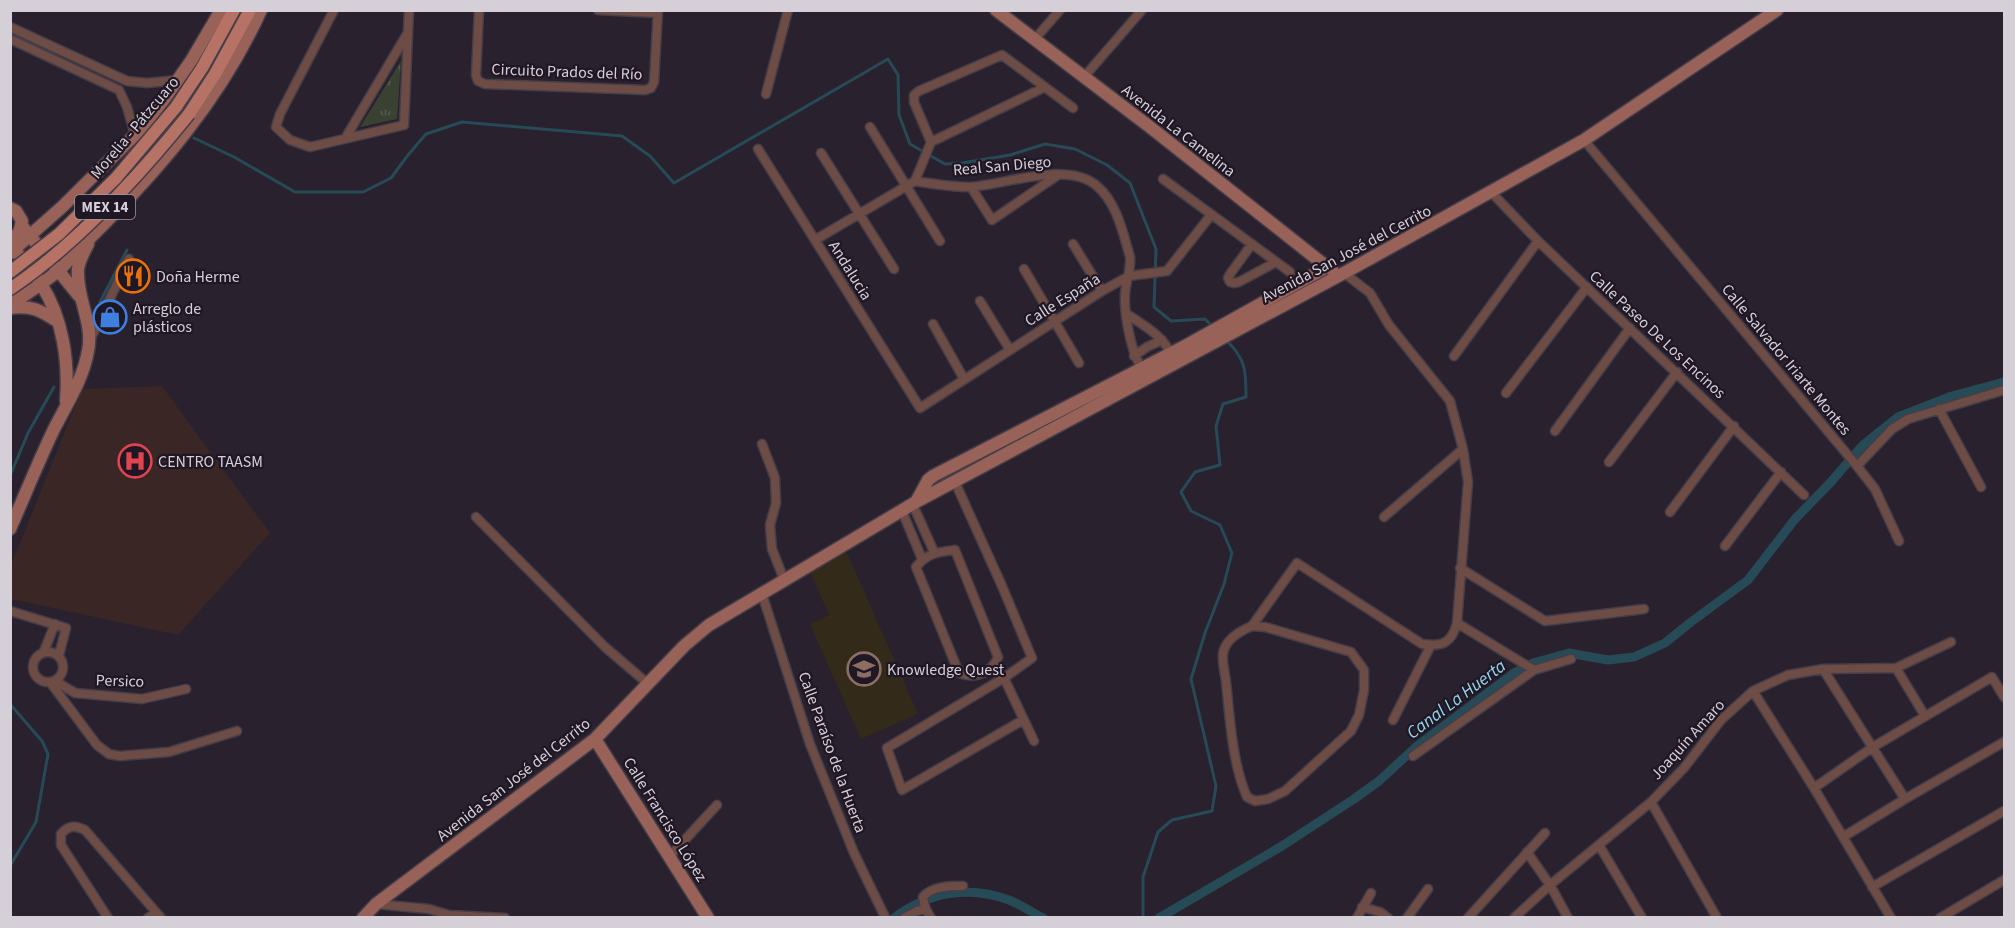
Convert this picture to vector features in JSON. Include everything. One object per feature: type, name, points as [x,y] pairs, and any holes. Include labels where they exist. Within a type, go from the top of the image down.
[{"type":"main road","name":"Morelia - Pátzcuaro","points":[[10,272],[59,234],[116,178],[176,107],[202,68],[234,10]]},
{"type":"main road","name":"MEX 14","points":[[10,289],[67,244],[108,205],[161,148],[189,114],[215,74],[250,10]]},
{"type":"street","points":[[66,409],[67,366],[57,321],[41,284],[12,246],[26,231],[109,162],[135,135],[191,61],[221,10]]},
{"type":"street","points":[[10,307],[59,269],[141,187],[200,116],[224,80],[261,10]]},
{"type":"street","points":[[334,10],[280,114],[276,127],[290,140],[310,147],[404,125],[409,10]]},
{"type":"street","name":"Circuito Prados del Río","points":[[479,10],[476,75],[478,81],[485,84],[645,90],[651,87],[654,82],[657,12],[598,10]]},
{"type":"street","points":[[766,94],[788,10]]},
{"type":"street","name":"Avenida La Camelina","points":[[996,10],[1328,267],[1344,273]]},
{"type":"street","points":[[1034,40],[1060,10]]},
{"type":"street","points":[[1084,77],[1142,10]]},
{"type":"street","name":"Avenida San José del Cerrito","points":[[1227,329],[1344,273],[1584,140],[1777,10]]},
{"type":"street","points":[[10,27],[128,81],[147,83],[177,80]]},
{"type":"street","points":[[346,137],[408,34]]},
{"type":"street","points":[[10,39],[119,90],[127,107],[135,135]]},
{"type":"street","points":[[54,59],[59,49]]},
{"type":"street","points":[[815,240],[915,181],[929,145],[914,102],[914,95],[919,91],[1002,55],[1073,108]]},
{"type":"street","points":[[929,145],[1045,87]]},
{"type":"street","points":[[870,127],[940,241]]},
{"type":"street","name":"Calle Salvador Iriarte Montes","points":[[1584,140],[1875,489],[1899,541]]},
{"type":"street","name":"Andalucia","points":[[758,149],[920,408]]},
{"type":"street","points":[[822,153],[894,269]]},
{"type":"street","name":"Real San Diego","points":[[915,181],[971,187],[1031,175],[1059,175],[1078,177],[1096,185],[1112,203],[1130,256],[1129,276],[1125,291],[1127,314]]},
{"type":"street","points":[[971,187],[992,220],[1059,175]]},
{"type":"street","points":[[1163,179],[1290,272]]},
{"type":"street","name":"Calle Paseo De Los Encinos","points":[[1492,193],[1539,241],[1804,495]]},
{"type":"street","points":[[10,208],[20,215],[26,231],[82,299]]},
{"type":"street","name":"Calle España","points":[[920,408],[1102,291],[1129,276],[1162,272],[1171,268],[1211,215]]},
{"type":"street","points":[[10,529],[85,366],[90,340],[89,325],[82,299],[78,267],[91,237]]},
{"type":"street","points":[[1454,356],[1539,241]]},
{"type":"street","points":[[1073,244],[1102,291]]},
{"type":"street","points":[[1252,244],[1230,274],[1228,278],[1230,282],[1239,282],[1276,262]]},
{"type":"street","points":[[90,340],[129,259]]},
{"type":"street","name":"Avenida San José del Cerrito","points":[[363,918],[376,904],[595,739],[684,646],[710,626],[910,506],[1146,372],[1227,329],[1328,267]]},
{"type":"street","points":[[1024,269],[1079,363]]},
{"type":"street","points":[[1252,626],[1264,627],[1351,652],[1364,670],[1364,690],[1359,715],[1351,731],[1285,791],[1268,799],[1255,801],[1247,797],[1242,785],[1231,727],[1223,654],[1229,641],[1240,631],[1252,626],[1297,563],[1422,644],[1431,645],[1449,641],[1457,623],[1468,482],[1463,449],[1450,401],[1389,325],[1370,293],[1344,273]]},
{"type":"street","points":[[1506,393],[1587,287]]},
{"type":"street","points":[[980,301],[1010,350]]},
{"type":"street","points":[[10,307],[21,306],[41,310],[57,321]]},
{"type":"street","points":[[1127,314],[1162,340],[1172,358]]},
{"type":"street","points":[[1127,314],[1134,356],[1146,372]]},
{"type":"street","points":[[933,324],[964,379]]},
{"type":"street","points":[[1555,431],[1630,328]]},
{"type":"street","points":[[1134,356],[1162,340]]},
{"type":"street","name":"Avenida San José del Cerrito","points":[[910,506],[933,476],[1146,372]]},
{"type":"street","points":[[1608,462],[1677,372]]},
{"type":"street","points":[[1856,465],[1892,429],[1908,419],[2004,390]]},
{"type":"street","points":[[1939,409],[1981,487]]},
{"type":"street","points":[[1670,512],[1734,426]]},
{"type":"street","points":[[762,444],[775,478],[776,503],[770,525],[772,549],[785,582]]},
{"type":"street","points":[[1384,518],[1463,449]]},
{"type":"street","points":[[1725,546],[1781,472]]},
{"type":"street","points":[[933,476],[931,487],[940,490]]},
{"type":"street","points":[[955,482],[990,557],[1032,658],[1004,678],[887,748],[902,790],[1023,720]]},
{"type":"street","points":[[910,506],[934,552]]},
{"type":"street","points":[[910,506],[922,559]]},
{"type":"street","points":[[476,518],[605,647],[647,683]]},
{"type":"street","points":[[955,550],[998,657],[995,664],[982,674],[967,677],[959,673],[916,567],[922,559],[934,552],[955,550]]},
{"type":"street","points":[[1460,568],[1545,621],[1644,609]]},
{"type":"street","name":"Calle Paraíso de la Huerta","points":[[762,594],[810,744],[854,853],[885,916]]},
{"type":"street","points":[[10,611],[66,628],[58,655]]},
{"type":"street","points":[[1457,623],[1534,670]]},
{"type":"street","points":[[44,651],[50,651],[62,659],[64,669],[59,678],[53,681],[40,680],[33,672],[33,662],[44,651],[55,624]]},
{"type":"street","name":"Joaquín Amaro","points":[[1514,918],[1550,885],[1651,802],[1684,768],[1721,720],[1753,691],[1788,675],[1823,669],[1896,668],[1951,642]]},
{"type":"street","points":[[1393,720],[1431,645]]},
{"type":"street","points":[[1413,756],[1534,670],[1570,659]]},
{"type":"street","points":[[1896,668],[1925,716]]},
{"type":"street","points":[[1823,669],[1905,799]]},
{"type":"street","points":[[1814,788],[1873,747],[1992,677],[2004,698]]},
{"type":"street","points":[[1004,678],[1034,741]]},
{"type":"street","points":[[53,681],[97,745],[109,754],[120,756],[169,752],[237,731]]},
{"type":"street","name":"Persico","points":[[53,681],[75,693],[142,699],[186,689]]},
{"type":"street","points":[[1753,691],[1891,918]]},
{"type":"street","name":"Calle Francisco López","points":[[595,739],[708,918]]},
{"type":"street","points":[[1843,837],[2004,742]]},
{"type":"street","points":[[1651,802],[1717,918]]},
{"type":"street","points":[[670,856],[717,806]]},
{"type":"street","points":[[1872,887],[2004,811]]},
{"type":"street","points":[[108,918],[61,845],[61,834],[67,828],[76,826],[85,830],[159,915],[148,918]]},
{"type":"street","points":[[1468,918],[1545,833]]},
{"type":"street","points":[[1599,844],[1642,918]]},
{"type":"street","points":[[1527,852],[1550,885],[1568,918]]},
{"type":"street","points":[[1940,918],[2004,880]]},
{"type":"street","points":[[904,918],[924,903],[927,892],[963,886]]},
{"type":"street","points":[[1407,918],[1428,889]]},
{"type":"street","points":[[1357,918],[1371,893]]},
{"type":"street","points":[[924,903],[931,918]]},
{"type":"street","points":[[376,904],[429,909],[449,915],[505,918]]},
{"type":"street","points":[[1362,907],[1380,912],[1388,918]]},
{"type":"shaded area","name":"CENTRO TAASM","points":[[162,386],[270,533],[178,635],[11,599],[11,565],[82,389]]},
{"type":"shaded area","name":"Knowledge Quest","points":[[847,553],[918,714],[861,739],[810,624],[829,615],[809,569]]},
{"type":"green space","points":[[401,61],[397,119],[360,127]]},
{"type":"waterway","points":[[194,138],[234,157],[295,192],[363,192],[391,178],[426,134],[462,122],[622,136],[650,156],[674,183],[888,59],[898,75],[899,115],[910,144],[945,164],[1010,155],[1045,144],[1075,149],[1107,165],[1130,183],[1156,249],[1154,307],[1171,321],[1205,319],[1213,327]]},
{"type":"waterway","points":[[100,302],[127,250]]},
{"type":"waterway","points":[[1144,918],[1143,877],[1158,832],[1172,820],[1212,811],[1216,786],[1191,679],[1205,633],[1224,584],[1232,553],[1220,525],[1191,511],[1181,492],[1195,472],[1220,465],[1216,426],[1223,404],[1246,397],[1246,380],[1241,360],[1226,340]]},
{"type":"waterway","name":"Canal La Huerta","points":[[1159,918],[1282,846],[1354,799],[1379,781],[1417,746],[1514,673],[1533,663],[1569,653],[1608,660],[1634,657],[1665,643],[1748,580],[1795,519],[1863,445],[1898,417],[1952,396],[2004,382]]},
{"type":"waterway","points":[[10,476],[28,433],[54,387]]},
{"type":"waterway","points":[[10,704],[42,741],[48,754],[36,822],[10,866]]},
{"type":"waterway","name":"Canal La Huerta","points":[[894,918],[921,902],[964,892],[994,895],[1022,906],[1043,918]]},
{"type":"place","name":"Doña Herme","points":[[133,276]]},
{"type":"place","name":"Arreglo de plásticos","points":[[110,317]]},
{"type":"place","name":"CENTRO TAASM","points":[[135,461]]},
{"type":"place","name":"Knowledge Quest","points":[[864,669]]}]
